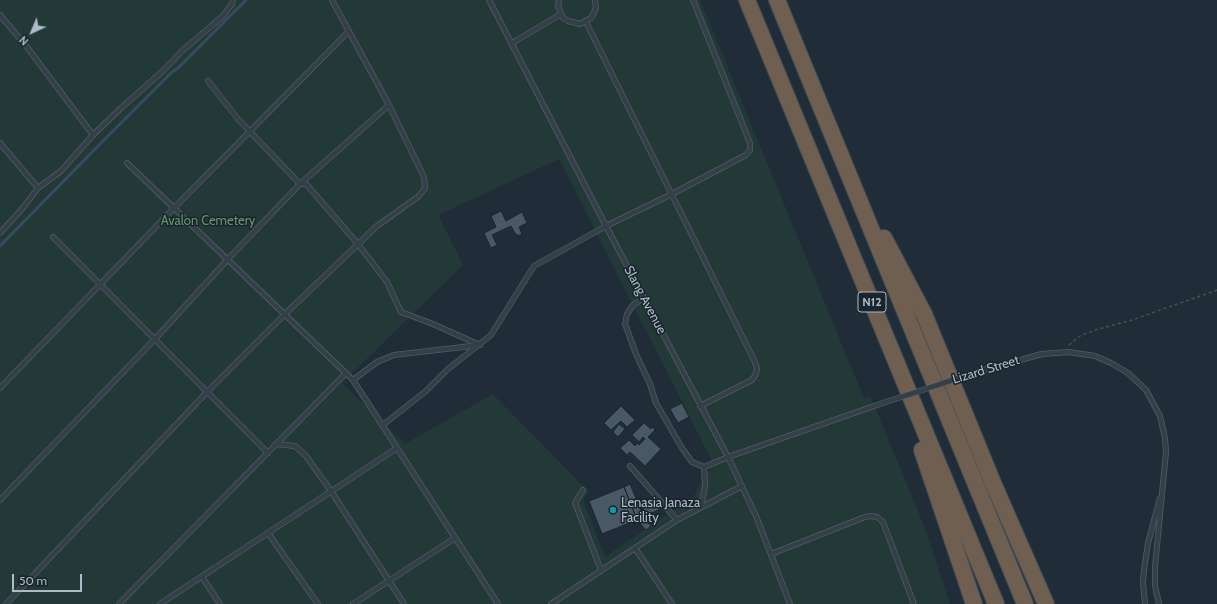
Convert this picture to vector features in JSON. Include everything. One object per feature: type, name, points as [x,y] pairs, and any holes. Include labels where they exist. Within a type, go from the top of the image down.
[{"type":"highway","name":"N12","points":[[747,0],[996,604]]},
{"type":"highway","name":"N12","points":[[777,0],[1025,604]]},
{"type":"highway","points":[[840,155],[924,314],[993,482],[1046,604]]},
{"type":"highway","points":[[885,335],[934,487],[974,604]]},
{"type":"lane","points":[[0,232],[18,214],[38,188],[61,171],[93,135],[121,108],[164,71],[182,51],[223,16],[232,4],[233,0]]},
{"type":"lane","points":[[6,604],[207,392],[285,314],[377,226],[419,196],[425,188],[424,177],[389,105],[332,0]]},
{"type":"lane","name":"Slang Avenue","points":[[489,0],[728,457],[756,516],[790,604]]},
{"type":"lane","points":[[559,0],[558,6],[561,14],[568,21],[580,24],[591,18],[596,7],[595,0]]},
{"type":"lane","points":[[383,425],[426,391],[448,369],[491,335],[534,266],[606,226],[672,194],[746,155],[750,150],[748,136],[693,0]]},
{"type":"lane","points":[[512,43],[561,14]]},
{"type":"lane","points":[[0,15],[27,47],[93,135]]},
{"type":"lane","points":[[586,22],[752,355],[757,369],[752,380],[700,406]]},
{"type":"lane","points":[[0,388],[348,31]]},
{"type":"lane","points":[[208,81],[238,119],[300,184],[306,184],[358,244],[387,282],[401,312],[433,324],[480,345]]},
{"type":"lane","points":[[0,500],[155,339],[228,259],[300,184],[389,105]]},
{"type":"lane","points":[[0,143],[38,188]]},
{"type":"lane","points":[[127,163],[353,380],[498,604]]},
{"type":"lane","points":[[53,237],[268,452]]},
{"type":"lane","points":[[644,298],[633,305],[627,314],[625,324],[630,340],[650,384],[656,403],[682,448],[692,462],[704,467],[705,486],[701,507]]},
{"type":"lane","points":[[353,380],[378,362],[394,355],[480,345]]},
{"type":"lane","name":"Lizard Street","points":[[704,467],[728,457],[977,372],[1029,357],[1062,352],[1078,353],[1103,359],[1128,373],[1146,390],[1160,416],[1165,438],[1166,459],[1155,571],[1155,586],[1159,604]]},
{"type":"lane","points":[[118,604],[346,373]]},
{"type":"lane","points":[[277,444],[295,446],[306,456],[331,491],[404,604]]},
{"type":"lane","points":[[160,604],[397,448]]},
{"type":"lane","points":[[630,466],[677,520]]},
{"type":"lane","name":"Lizard Street","points":[[1145,604],[1143,582],[1145,563],[1153,522],[1163,485]]},
{"type":"lane","points":[[551,604],[677,520],[742,486]]},
{"type":"lane","points":[[583,490],[575,503],[601,570]]},
{"type":"lane","points":[[771,554],[865,517],[877,517],[883,522],[914,604]]},
{"type":"lane","points":[[268,533],[318,604]]},
{"type":"lane","points":[[353,604],[456,538]]},
{"type":"lane","points":[[635,548],[672,604]]},
{"type":"lane","points":[[202,577],[220,604]]},
{"type":"path","points":[[1062,352],[1080,336],[1095,330],[1132,320],[1217,290]]},
{"type":"green space","name":"Avalon Cemetery","points":[[0,0],[700,0],[864,398],[870,395],[927,533],[950,604],[0,604]],"holes":[[[559,159],[713,463],[694,496],[605,557],[583,500],[589,492],[493,394],[405,444],[342,383],[463,265],[438,215]]]},
{"type":"building","points":[[501,211],[506,221],[522,212],[527,223],[519,227],[522,234],[518,236],[511,226],[492,235],[497,245],[491,248],[484,233],[496,227],[491,216]]},
{"type":"building","points":[[682,403],[689,417],[678,423],[670,409]]},
{"type":"building","points":[[621,406],[635,420],[627,427],[621,421],[611,430],[604,423]]},
{"type":"building","points":[[644,423],[651,429],[653,427],[655,430],[648,437],[661,449],[645,466],[630,452],[627,455],[620,448],[629,440],[635,446],[637,443],[639,445],[645,439],[643,437],[639,442],[632,435]]},
{"type":"building","points":[[619,424],[625,429],[618,437],[613,432]]},
{"type":"building","points":[[630,484],[644,518],[651,526],[646,530],[637,520],[624,487]]},
{"type":"building","name":"Lenasia Janaza Facility","points":[[624,487],[637,520],[602,534],[589,501]]},
{"type":"building","points":[[656,503],[659,510],[646,515],[643,508]]},
{"type":"waterway","points":[[0,246],[102,142],[246,0]]},
{"type":"place","name":"Lenasia Janaza Facility","points":[[613,510]]}]
